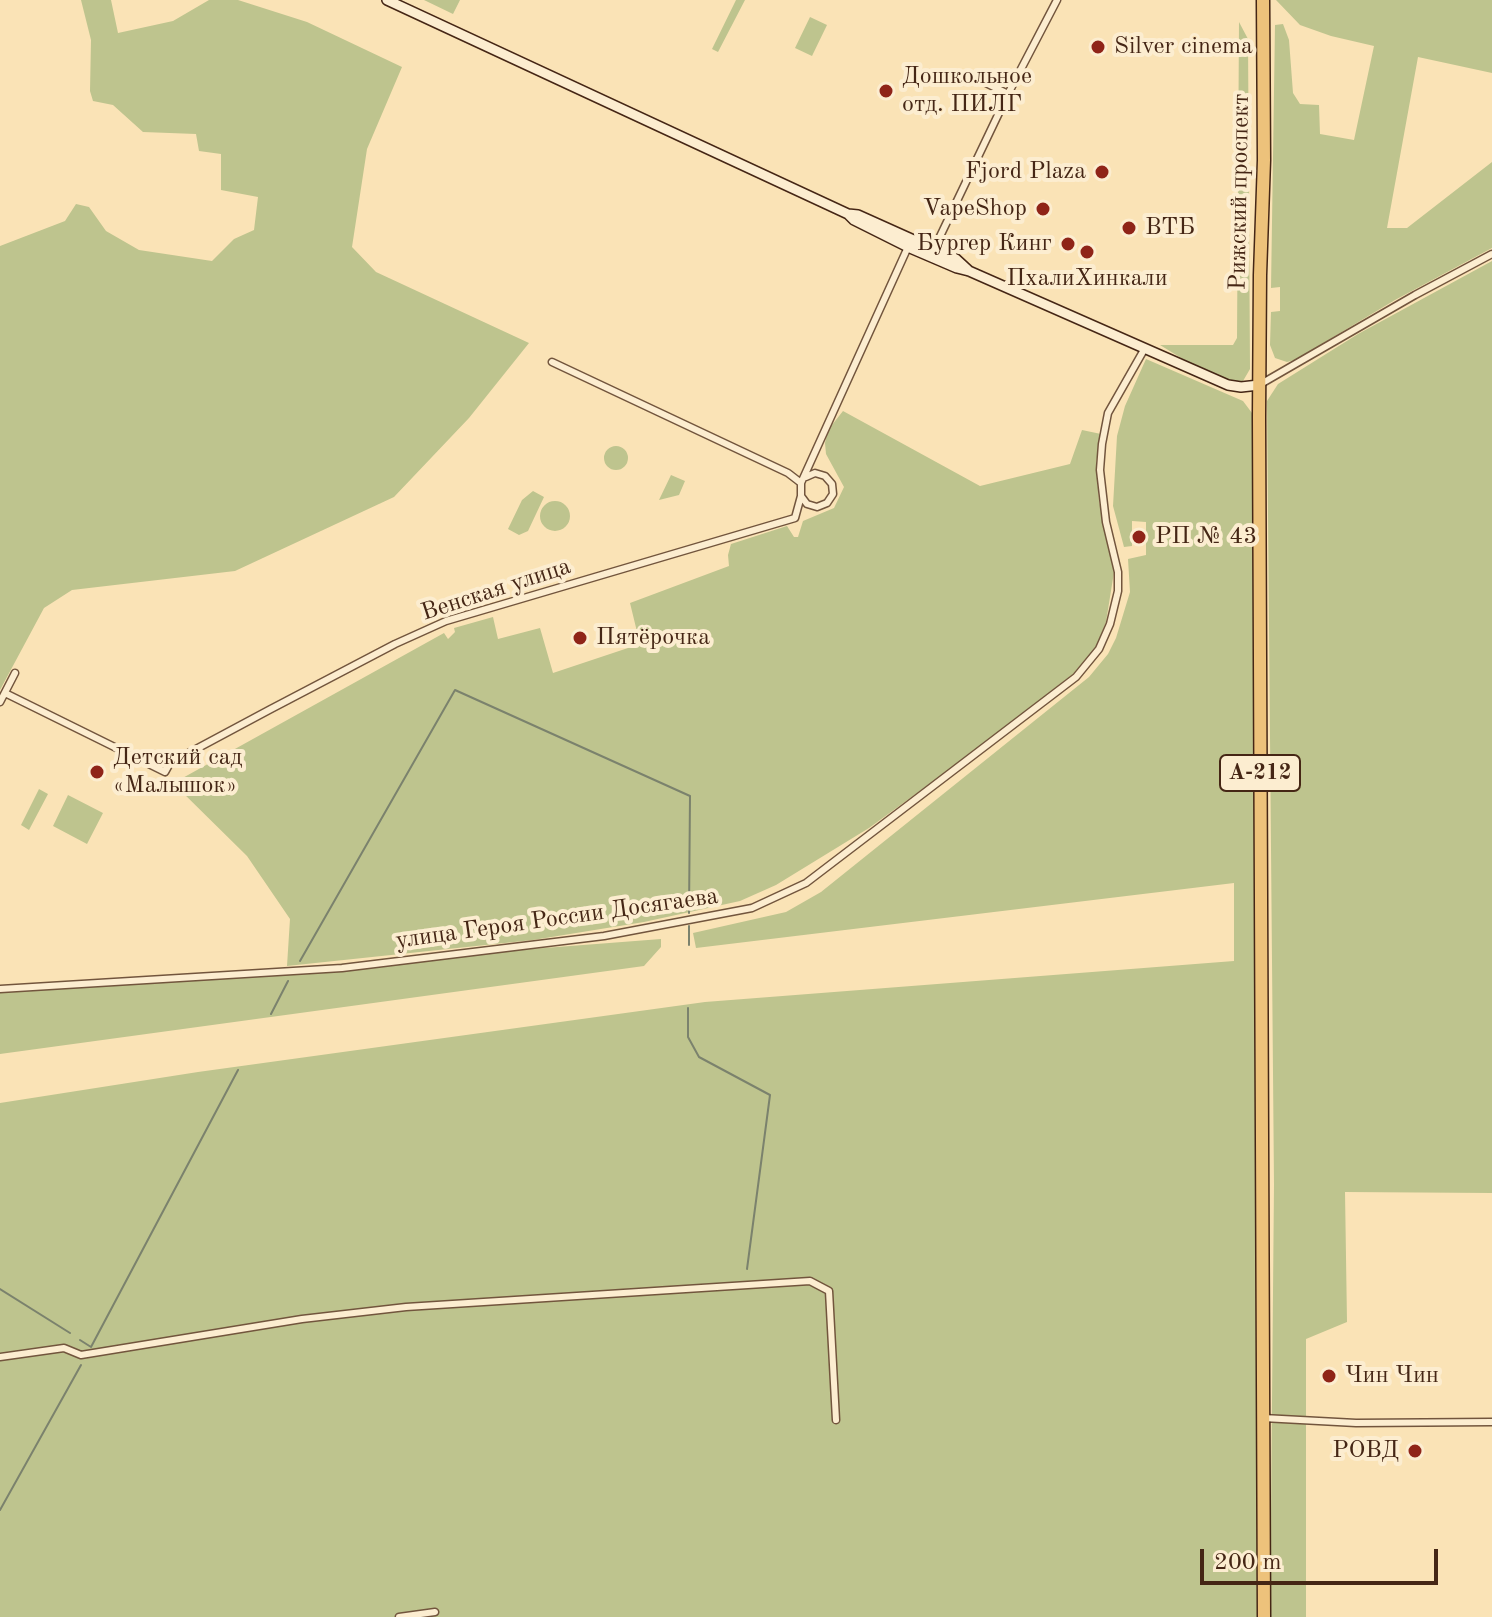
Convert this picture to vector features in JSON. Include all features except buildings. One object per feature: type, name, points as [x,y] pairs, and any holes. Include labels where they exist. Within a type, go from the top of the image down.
[{"type":"highway","name":"Рижский проспект","points":[[1259,385],[1264,160],[1263,0]]},
{"type":"highway","name":"А-212","points":[[1259,385],[1264,1617]]},
{"type":"street","points":[[387,0],[848,214],[854,220],[910,243],[957,268],[1228,385],[1259,385],[1492,254]]},
{"type":"street","points":[[934,249],[1008,94],[1057,1]]},
{"type":"street","points":[[976,78],[1008,94]]},
{"type":"street","points":[[910,243],[956,259],[969,271]]},
{"type":"street","points":[[803,480],[815,473],[825,476],[832,484],[833,494],[827,503],[817,507],[807,504],[801,496],[803,480],[910,243]]},
{"type":"street","name":"улица Героя России Досягаева","points":[[0,989],[342,968],[604,936],[752,908],[806,883],[1076,677],[1099,649],[1110,624],[1118,591],[1118,572],[1106,522],[1100,470],[1102,444],[1108,413],[1145,348]]},
{"type":"street","points":[[552,362],[803,480]]},
{"type":"street","name":"Венская улица","points":[[5,693],[165,772],[170,763],[395,644],[446,621],[795,518],[801,496]]},
{"type":"street","points":[[0,702],[15,673]]},
{"type":"street","points":[[0,1357],[64,1348],[81,1355],[302,1319],[406,1307],[810,1281],[829,1291],[836,1420]]},
{"type":"street","points":[[1263,1418],[1356,1423],[1492,1422]]},
{"type":"street","points":[[399,1617],[435,1612]]},
{"type":"green space","points":[[81,0],[111,0],[118,33],[173,21],[209,0],[238,0],[307,22],[402,67],[367,149],[352,247],[376,272],[529,343],[469,418],[394,497],[235,571],[72,590],[44,608],[0,690],[0,246],[65,221],[76,204],[89,207],[106,231],[139,250],[212,261],[234,239],[254,230],[258,197],[221,190],[221,154],[199,151],[196,134],[143,132],[113,105],[93,101],[90,91],[91,40]]},
{"type":"green space","points":[[424,0],[460,0],[453,14]]},
{"type":"green space","points":[[736,0],[745,0],[718,52],[712,49]]},
{"type":"green space","points":[[1276,0],[1492,0],[1492,73],[1418,57],[1387,228],[1407,228],[1492,162],[1492,248],[1287,362],[1275,358],[1270,345],[1271,312],[1280,311],[1280,287],[1271,288],[1275,25],[1283,24],[1289,40],[1293,93],[1300,104],[1319,105],[1320,134],[1354,140],[1374,46],[1300,25]]},
{"type":"green space","points":[[810,17],[827,25],[812,56],[795,48]]},
{"type":"green space","points":[[1239,22],[1248,39],[1250,369],[1243,381],[1235,384],[1199,369],[1160,345],[1233,345],[1237,338]]},
{"type":"green space","points":[[1492,261],[1492,1193],[1345,1192],[1347,1322],[1306,1339],[1306,1617],[1270,1617],[1274,1184],[1267,401],[1278,384],[1358,334]]},
{"type":"green space","points":[[1146,359],[1243,401],[1252,413],[1259,881],[1257,1617],[0,1617],[0,1103],[198,1072],[705,1002],[1234,961],[1234,883],[696,948],[693,933],[786,912],[821,892],[1089,677],[1108,654],[1130,592],[1128,559],[1146,555],[1146,522],[1132,521],[1132,546],[1124,547],[1113,506],[1117,436],[1125,406]]},
{"type":"green space","points":[[843,411],[980,486],[1070,464],[1082,430],[1101,434],[1096,463],[1099,501],[1114,572],[1106,622],[1096,647],[1073,674],[869,828],[776,885],[740,901],[644,922],[533,940],[287,966],[290,919],[247,856],[178,788],[179,780],[444,633],[448,639],[455,632],[454,628],[493,617],[498,639],[540,628],[553,673],[640,644],[630,603],[729,566],[731,544],[787,526],[794,537],[798,537],[803,521],[834,508],[844,487],[826,454],[825,443],[828,430]]},
{"type":"green space","points":[[616,446],[625,449],[628,458],[625,467],[616,470],[607,467],[604,458],[607,449]]},
{"type":"green space","points":[[671,475],[685,481],[679,495],[659,500]]},
{"type":"green space","points":[[533,491],[544,497],[528,531],[519,535],[508,529],[522,500]]},
{"type":"green space","points":[[555,501],[566,505],[570,516],[566,527],[555,531],[544,527],[540,516],[544,505]]},
{"type":"green space","points":[[39,789],[48,794],[29,830],[21,825]]},
{"type":"green space","points":[[68,795],[103,813],[87,844],[53,826]]},
{"type":"green space","points":[[661,939],[661,947],[644,966],[0,1054],[0,990]]},
{"type":"waterway","points":[[300,961],[455,690],[690,796],[689,913]]},
{"type":"waterway","points":[[689,926],[689,945]]},
{"type":"waterway","points":[[271,1014],[288,981]]},
{"type":"waterway","points":[[688,1008],[688,1037],[699,1057],[770,1095],[747,1269]]},
{"type":"waterway","points":[[80,1340],[91,1347],[238,1070]]},
{"type":"waterway","points":[[0,1289],[70,1333]]},
{"type":"waterway","points":[[0,1510],[81,1365]]},
{"type":"place","name":"Silver cinema","points":[[1098,47]]},
{"type":"place","name":"Дошкольное отд. ПИЛГ","points":[[886,91]]},
{"type":"place","name":"Fjord Plaza","points":[[1102,172]]},
{"type":"place","name":"VapeShop","points":[[1043,209]]},
{"type":"place","name":"ВТБ","points":[[1129,228]]},
{"type":"place","name":"Бургер Кинг","points":[[1068,244]]},
{"type":"place","name":"ПхалиХинкали","points":[[1087,252]]},
{"type":"place","name":"РП № 43","points":[[1139,537]]},
{"type":"place","name":"Пятёрочка","points":[[580,638]]},
{"type":"place","name":"Детский сад «Малышок»","points":[[97,772]]},
{"type":"place","name":"Чин Чин","points":[[1329,1376]]},
{"type":"place","name":"РОВД","points":[[1415,1451]]}]
